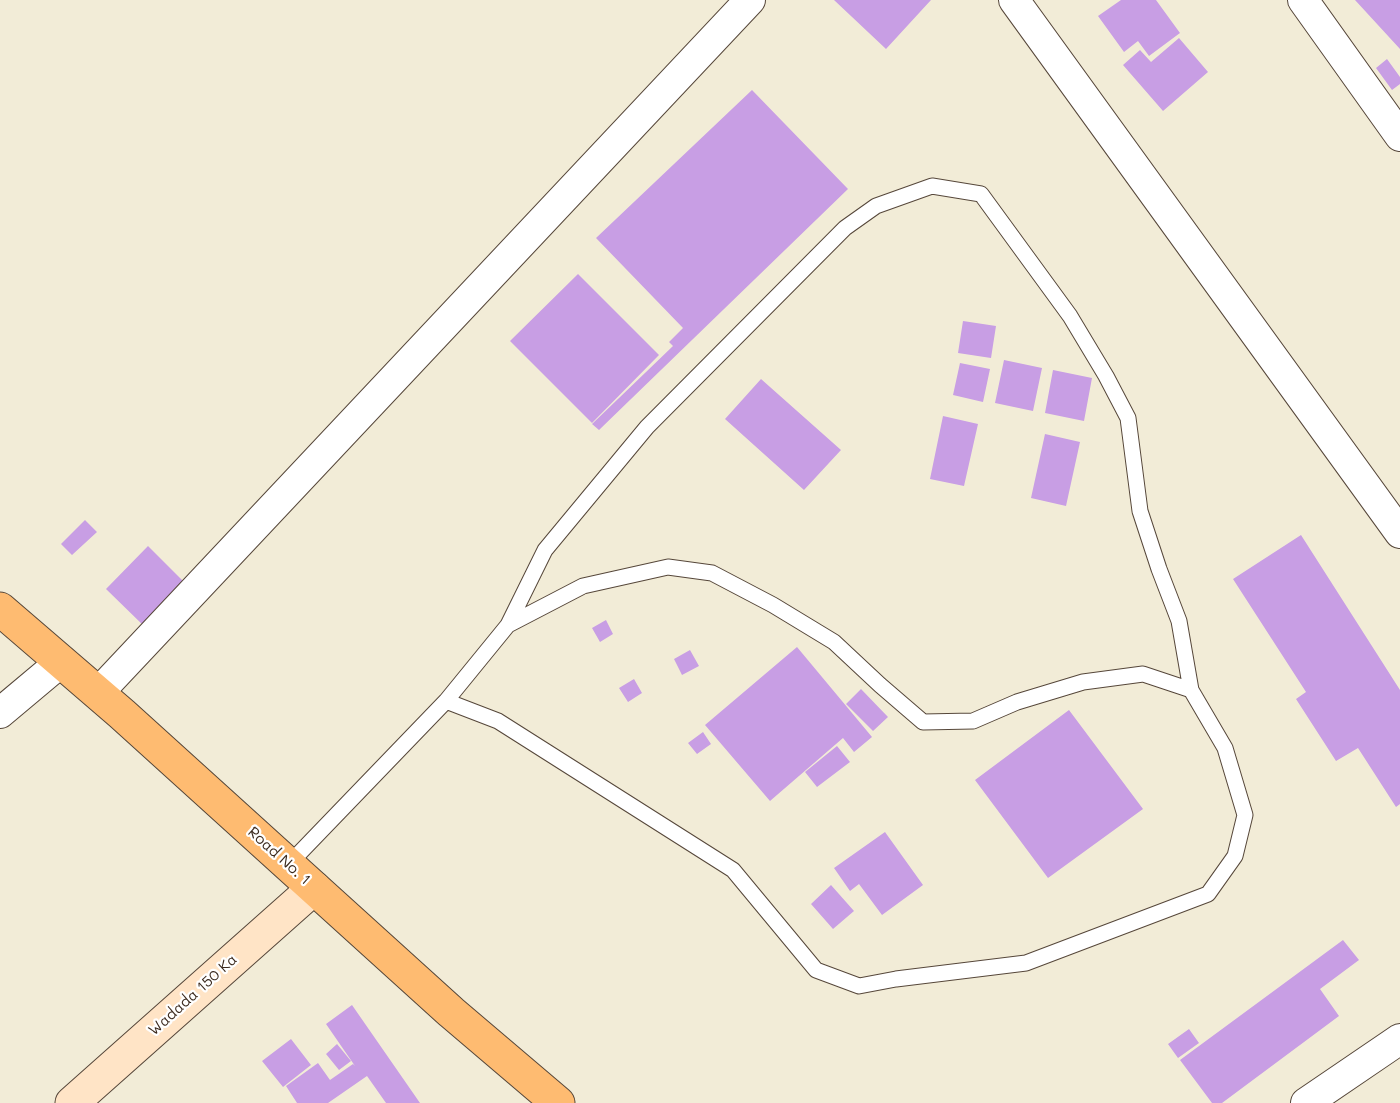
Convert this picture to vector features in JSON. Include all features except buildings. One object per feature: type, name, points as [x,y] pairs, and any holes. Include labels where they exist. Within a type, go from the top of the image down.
[{"type":"highway","name":"Road No. 1","points":[[0,609],[98,693],[451,1012],[558,1103]]},
{"type":"street","points":[[98,693],[750,0]]},
{"type":"street","points":[[1014,0],[1400,533]]},
{"type":"street","points":[[1303,0],[1400,136]]},
{"type":"street","points":[[0,713],[62,661]]},
{"type":"street","name":"Wadada 150 Ka","points":[[72,1103],[314,888]]},
{"type":"street","points":[[1306,1103],[1400,1039]]},
{"type":"lane","points":[[288,865],[446,701],[508,625],[545,550],[647,427],[845,228],[876,206],[932,186],[981,194],[1070,316],[1128,418],[1140,511],[1179,621],[1191,690],[1226,748],[1245,815],[1235,856],[1208,894],[1026,963],[896,979],[859,986],[816,970],[734,870],[498,721],[446,701]]},
{"type":"lane","points":[[508,625],[583,586],[668,567],[712,573],[773,605],[834,642],[923,722],[973,721],[1017,702],[1083,682],[1143,674],[1191,690]]}]
